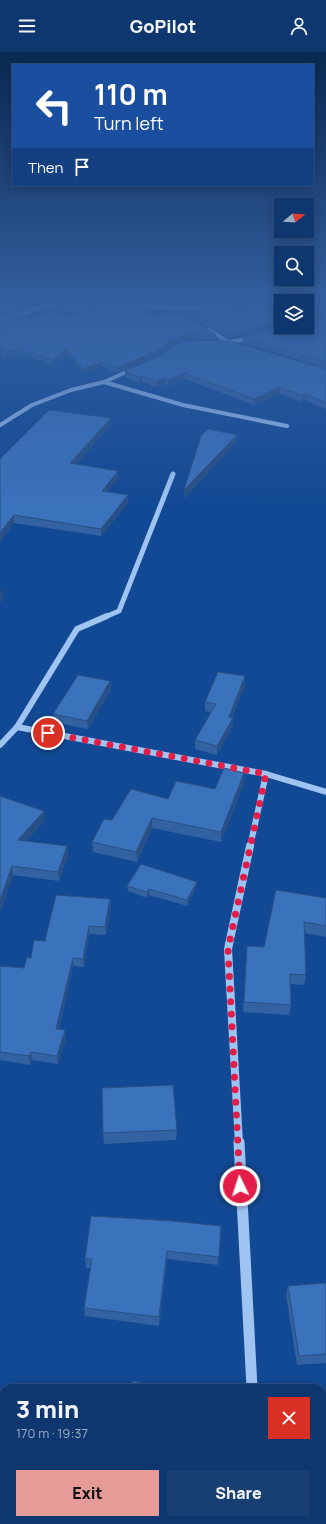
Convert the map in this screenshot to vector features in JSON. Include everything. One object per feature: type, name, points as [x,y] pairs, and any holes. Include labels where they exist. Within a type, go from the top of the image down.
[{"type":"street","points":[[0,425],[32,405],[70,390],[104,382],[133,370]]},
{"type":"street","points":[[104,382],[183,405],[287,426]]},
{"type":"street","points":[[0,745],[17,728],[77,629],[119,611],[172,474]]},
{"type":"street","points":[[17,728],[266,774],[326,792]]},
{"type":"street","points":[[252,1384],[228,949],[266,774]]},
{"type":"building","points":[[128,370],[326,370],[326,403],[306,394],[303,396],[280,387],[254,399],[185,373],[168,380],[165,378],[157,381],[142,376],[139,377],[125,371]]},
{"type":"building","points":[[49,410],[111,418],[70,463],[118,471],[102,491],[128,495],[101,529],[14,515],[0,533],[0,459]]},
{"type":"building","points":[[208,429],[237,435],[184,490],[201,436]]},
{"type":"building","points":[[218,672],[245,676],[229,717],[233,718],[217,746],[195,740],[216,704],[205,702]]},
{"type":"building","points":[[78,675],[110,681],[87,721],[53,714]]},
{"type":"building","points":[[224,768],[244,773],[221,832],[152,818],[136,852],[92,842],[104,819],[112,820],[131,789],[168,799],[176,781],[215,789]]},
{"type":"building","points":[[0,796],[44,811],[18,840],[67,846],[58,872],[12,866],[0,900]]},
{"type":"building","points":[[141,864],[197,882],[187,900],[149,889],[147,892],[127,886]]},
{"type":"building","points":[[276,890],[326,898],[326,926],[304,922],[306,975],[290,974],[291,1005],[244,1002],[247,946],[264,947]]},
{"type":"building","points":[[56,895],[110,899],[105,927],[89,926],[83,959],[73,958],[56,1029],[65,1030],[57,1056],[31,1052],[29,1056],[0,1052],[0,966],[24,968],[27,957],[31,958],[34,940],[45,941]]},
{"type":"building","points":[[173,1085],[177,1130],[103,1133],[102,1088]]},
{"type":"building","points":[[91,1216],[173,1221],[221,1226],[219,1257],[167,1251],[159,1317],[84,1308],[92,1259],[85,1259]]},
{"type":"building","points":[[326,1283],[326,1354],[299,1356],[288,1286]]},
{"type":"building","points":[[133,1381],[147,1384],[133,1384]]},
{"type":"route","points":[[48,733],[266,774],[228,949],[240,1186]]}]
